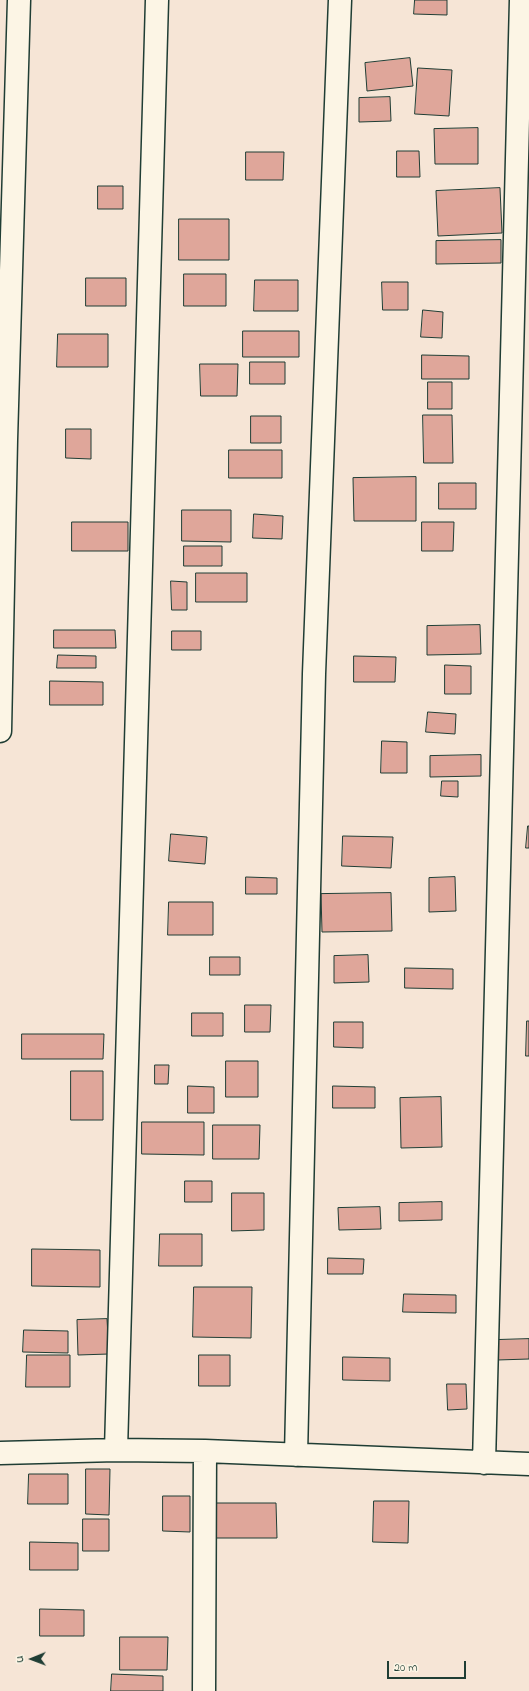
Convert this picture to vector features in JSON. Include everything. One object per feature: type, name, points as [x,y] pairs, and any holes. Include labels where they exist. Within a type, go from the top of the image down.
[{"type":"street","points":[[0,731],[3,440],[19,0]]},
{"type":"street","points":[[116,1450],[158,0]]},
{"type":"street","points":[[296,1455],[314,674],[340,0]]},
{"type":"street","points":[[484,1463],[521,0]]},
{"type":"street","points":[[0,1453],[116,1450],[206,1451],[529,1464]]},
{"type":"street","points":[[204,1691],[206,1451]]},
{"type":"building","points":[[415,0],[447,0],[447,15],[414,14]]},
{"type":"building","points":[[410,58],[413,86],[367,91],[365,63]]},
{"type":"building","points":[[418,68],[452,70],[449,116],[415,114]]},
{"type":"building","points":[[390,97],[391,121],[359,122],[359,98]]},
{"type":"building","points":[[478,128],[478,164],[435,164],[434,129]]},
{"type":"building","points":[[397,151],[419,151],[420,177],[397,177]]},
{"type":"building","points":[[246,152],[284,152],[283,180],[246,180]]},
{"type":"building","points":[[98,186],[123,186],[123,209],[98,209]]},
{"type":"building","points":[[500,188],[502,233],[438,236],[436,191]]},
{"type":"building","points":[[179,219],[229,219],[229,260],[179,260]]},
{"type":"building","points":[[501,240],[501,263],[436,264],[436,241]]},
{"type":"building","points":[[184,274],[226,274],[226,306],[184,306]]},
{"type":"building","points":[[86,278],[126,278],[126,306],[86,306]]},
{"type":"building","points":[[255,280],[298,280],[298,311],[254,311]]},
{"type":"building","points":[[382,282],[408,282],[408,310],[383,310]]},
{"type":"building","points":[[423,310],[443,312],[442,338],[421,337]]},
{"type":"building","points":[[243,331],[299,331],[299,357],[243,357]]},
{"type":"building","points":[[58,334],[108,334],[108,367],[57,367]]},
{"type":"building","points":[[422,355],[469,356],[469,379],[422,379]]},
{"type":"building","points":[[250,362],[285,362],[285,384],[250,384]]},
{"type":"building","points":[[200,364],[238,364],[237,396],[201,396]]},
{"type":"building","points":[[428,382],[452,382],[452,409],[428,409]]},
{"type":"building","points":[[423,415],[452,415],[453,463],[424,463]]},
{"type":"building","points":[[251,416],[281,416],[281,443],[251,443]]},
{"type":"building","points":[[66,429],[91,429],[91,459],[66,458]]},
{"type":"building","points":[[229,450],[282,450],[282,478],[229,478]]},
{"type":"building","points":[[416,477],[416,521],[354,521],[353,478]]},
{"type":"building","points":[[439,483],[476,483],[476,509],[439,509]]},
{"type":"building","points":[[182,510],[231,510],[231,542],[182,541]]},
{"type":"building","points":[[254,514],[283,516],[282,539],[253,538]]},
{"type":"building","points":[[72,522],[128,522],[128,551],[72,551]]},
{"type":"building","points":[[422,522],[454,522],[453,551],[422,551]]},
{"type":"building","points":[[184,546],[222,546],[222,566],[184,566]]},
{"type":"building","points":[[196,573],[247,573],[247,602],[196,602]]},
{"type":"building","points":[[171,581],[187,582],[187,610],[172,610]]},
{"type":"building","points":[[480,625],[481,654],[427,655],[427,626]]},
{"type":"building","points":[[54,630],[115,630],[116,648],[54,648]]},
{"type":"building","points":[[172,631],[201,631],[201,650],[172,650]]},
{"type":"building","points":[[58,655],[96,656],[96,668],[57,668]]},
{"type":"building","points":[[354,656],[396,657],[395,682],[354,682]]},
{"type":"building","points":[[445,665],[471,666],[471,694],[445,694]]},
{"type":"building","points":[[50,681],[103,682],[103,705],[50,705]]},
{"type":"building","points":[[428,712],[456,714],[455,734],[426,732]]},
{"type":"building","points":[[382,741],[407,742],[407,773],[381,773]]},
{"type":"building","points":[[481,755],[481,776],[430,777],[430,756]]},
{"type":"building","points":[[442,781],[458,781],[458,797],[441,796]]},
{"type":"building","points":[[528,826],[529,848],[526,848]]},
{"type":"building","points":[[171,834],[207,837],[205,864],[169,861]]},
{"type":"building","points":[[343,836],[393,837],[391,868],[342,866]]},
{"type":"building","points":[[246,877],[277,878],[277,894],[246,894]]},
{"type":"building","points":[[455,877],[456,911],[429,912],[429,878]]},
{"type":"building","points":[[391,893],[392,931],[322,932],[321,894]]},
{"type":"building","points":[[169,902],[213,902],[213,935],[168,935]]},
{"type":"building","points":[[368,955],[369,982],[334,983],[334,956]]},
{"type":"building","points":[[210,957],[240,957],[240,975],[210,975]]},
{"type":"building","points":[[405,968],[453,969],[453,989],[405,988]]},
{"type":"building","points":[[245,1005],[271,1005],[270,1032],[245,1032]]},
{"type":"building","points":[[192,1013],[223,1013],[223,1036],[192,1036]]},
{"type":"building","points":[[527,1021],[529,1021],[529,1056],[526,1056]]},
{"type":"building","points":[[334,1022],[363,1022],[363,1048],[334,1047]]},
{"type":"building","points":[[22,1034],[104,1034],[103,1059],[22,1059]]},
{"type":"building","points":[[226,1061],[258,1061],[258,1097],[226,1097]]},
{"type":"building","points":[[155,1065],[169,1065],[168,1084],[155,1084]]},
{"type":"building","points":[[71,1071],[103,1071],[103,1120],[71,1120]]},
{"type":"building","points":[[188,1086],[214,1087],[214,1113],[188,1113]]},
{"type":"building","points":[[333,1086],[375,1087],[375,1108],[333,1108]]},
{"type":"building","points":[[441,1097],[442,1147],[401,1148],[400,1098]]},
{"type":"building","points":[[142,1122],[204,1122],[204,1155],[142,1154]]},
{"type":"building","points":[[213,1125],[260,1125],[259,1159],[213,1159]]},
{"type":"building","points":[[185,1181],[212,1181],[212,1202],[185,1202]]},
{"type":"building","points":[[232,1193],[264,1193],[264,1230],[232,1231]]},
{"type":"building","points":[[442,1202],[442,1220],[399,1221],[399,1203]]},
{"type":"building","points":[[380,1207],[381,1229],[339,1230],[338,1208]]},
{"type":"building","points":[[160,1234],[202,1234],[202,1266],[159,1266]]},
{"type":"building","points":[[32,1249],[100,1250],[100,1287],[32,1286]]},
{"type":"building","points":[[328,1258],[364,1259],[363,1274],[328,1274]]},
{"type":"building","points":[[194,1287],[252,1287],[251,1338],[193,1337]]},
{"type":"building","points":[[404,1294],[456,1295],[456,1313],[403,1312]]},
{"type":"building","points":[[107,1319],[109,1354],[78,1355],[77,1320]]},
{"type":"building","points":[[24,1330],[68,1331],[68,1353],[23,1352]]},
{"type":"building","points":[[529,1339],[529,1359],[497,1360],[496,1340]]},
{"type":"building","points":[[27,1355],[70,1355],[70,1387],[26,1387]]},
{"type":"building","points":[[199,1355],[230,1355],[230,1386],[199,1386]]},
{"type":"building","points":[[343,1357],[390,1358],[390,1381],[343,1380]]},
{"type":"building","points":[[447,1384],[466,1384],[467,1409],[448,1410]]},
{"type":"building","points":[[86,1469],[110,1469],[109,1515],[86,1514]]},
{"type":"building","points":[[29,1474],[68,1474],[68,1504],[28,1504]]},
{"type":"building","points":[[163,1496],[190,1496],[190,1532],[163,1531]]},
{"type":"building","points":[[374,1501],[409,1501],[408,1543],[373,1542]]},
{"type":"building","points":[[216,1503],[276,1503],[277,1538],[216,1538]]},
{"type":"building","points":[[83,1519],[109,1519],[109,1551],[83,1551]]},
{"type":"building","points":[[30,1542],[78,1543],[78,1570],[30,1570]]},
{"type":"building","points":[[40,1609],[84,1610],[84,1636],[40,1636]]},
{"type":"building","points":[[120,1637],[168,1637],[167,1670],[120,1670]]},
{"type":"building","points":[[112,1674],[163,1676],[163,1691],[111,1691]]}]
